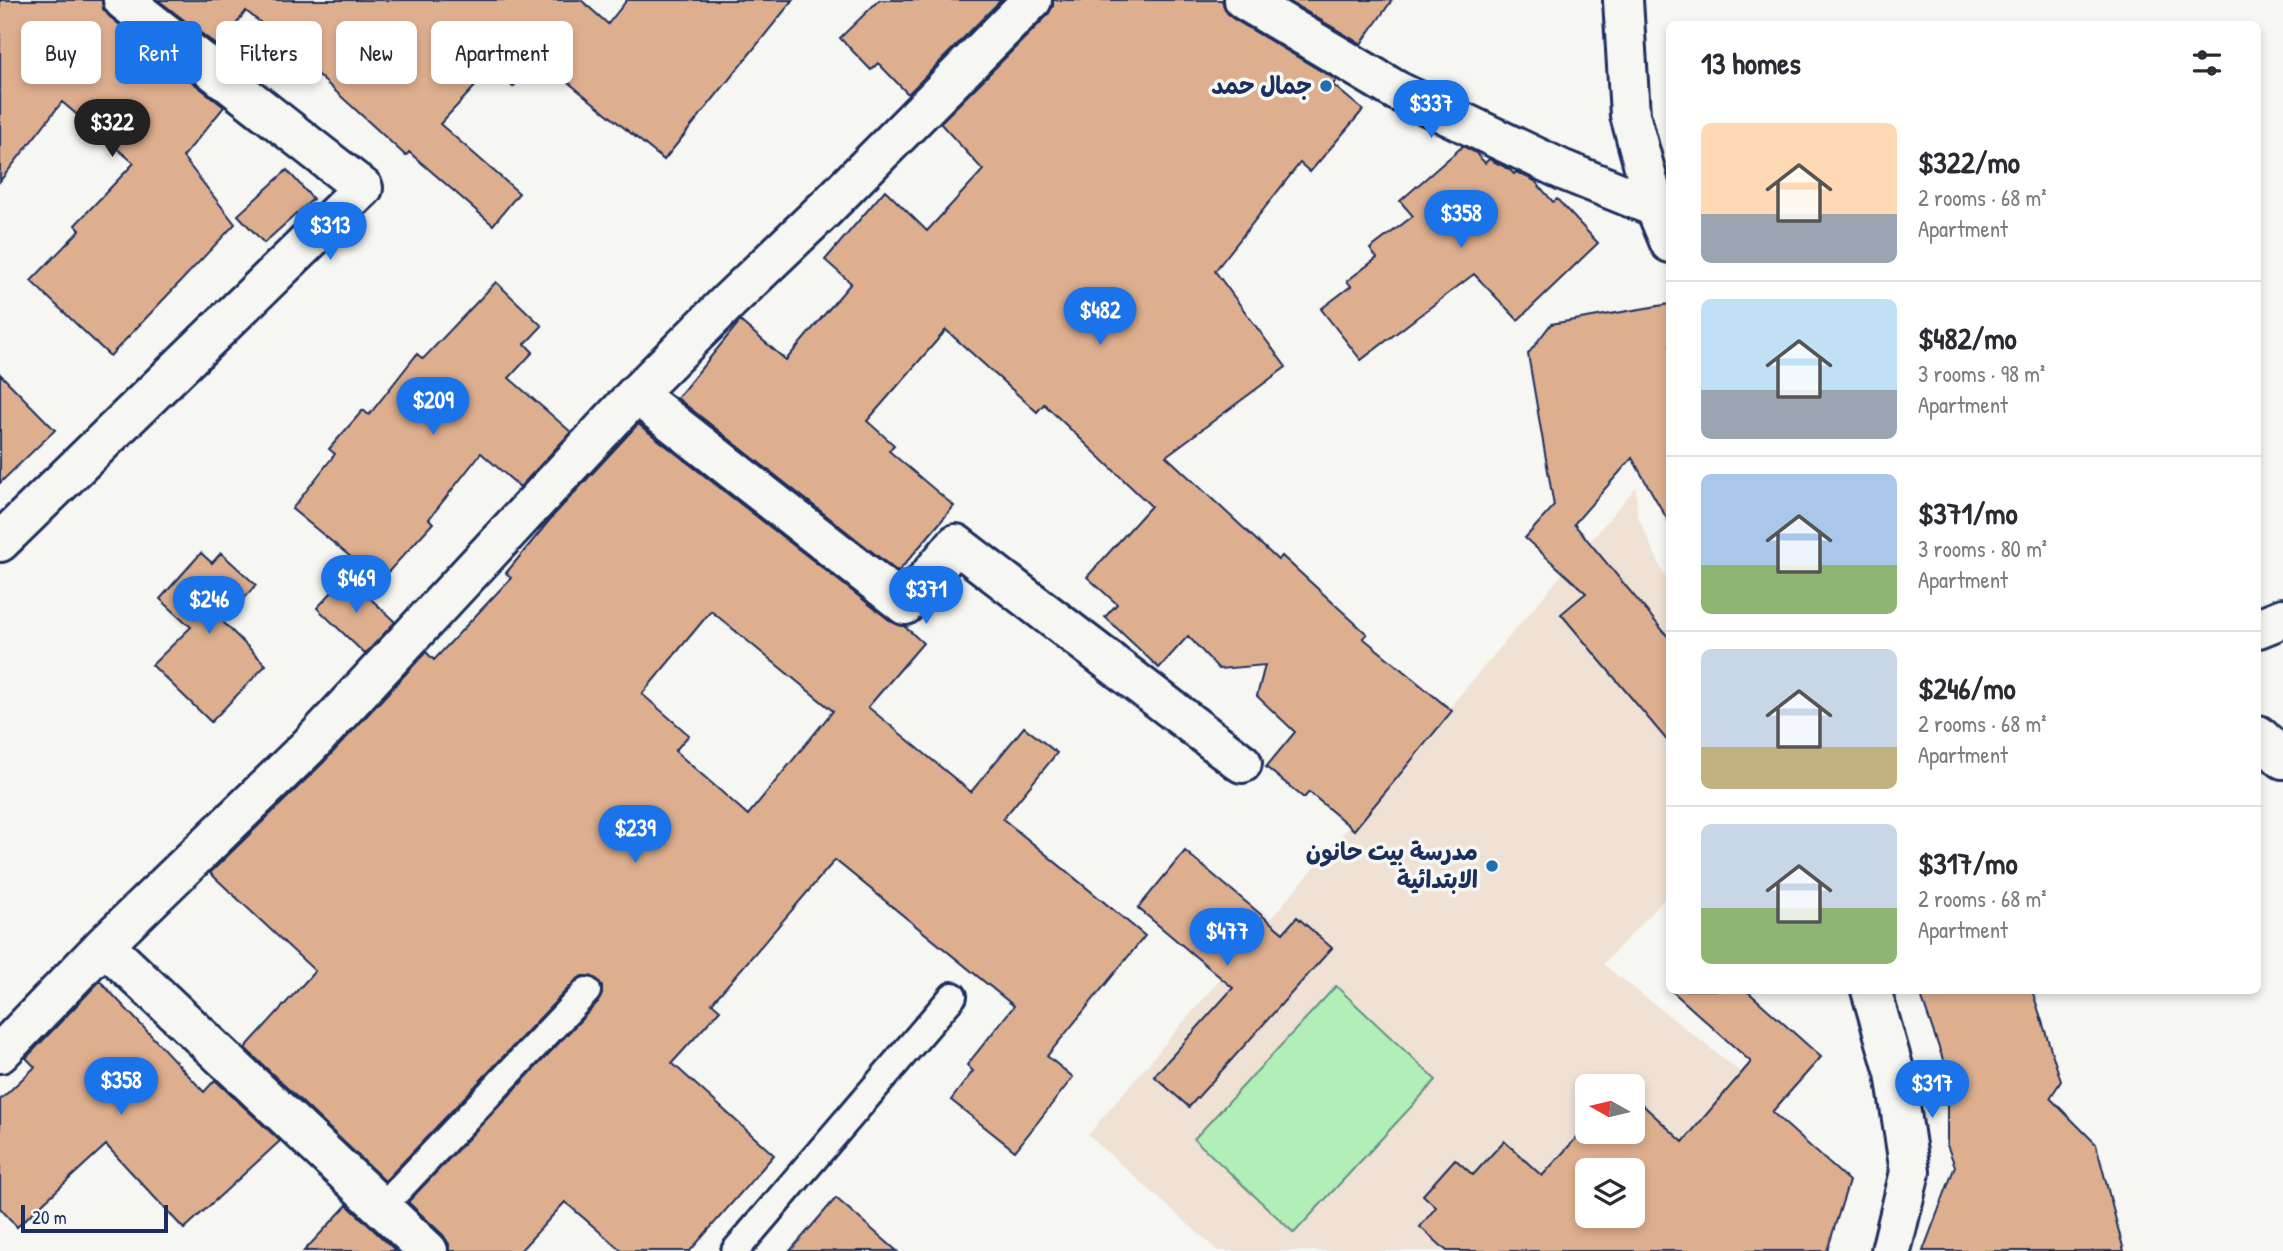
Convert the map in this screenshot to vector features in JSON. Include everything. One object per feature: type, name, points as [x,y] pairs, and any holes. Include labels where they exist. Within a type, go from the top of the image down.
[{"type":"street","points":[[0,542],[363,188],[122,0]]},
{"type":"street","points":[[0,1053],[104,945],[308,747],[636,394],[826,208],[1032,0]]},
{"type":"street","points":[[1244,0],[1397,91],[1563,170],[1655,206]]},
{"type":"street","points":[[1623,0],[1630,116],[1655,206],[1666,233]]},
{"type":"street","points":[[636,394],[905,605],[957,544],[1242,763]]},
{"type":"street","points":[[2261,627],[2283,618]]},
{"type":"street","points":[[2261,739],[2283,759]]},
{"type":"street","points":[[104,945],[428,1251]]},
{"type":"street","points":[[1872,994],[1895,1073],[1910,1172],[1891,1251]]},
{"type":"lane","points":[[382,1207],[587,992]]},
{"type":"lane","points":[[735,1251],[953,996]]},
{"type":"shaded area","name":"مدرسة بيت حانون الابتدائية","points":[[1636,487],[1637,515],[1666,578],[1666,897],[1603,964],[1776,1100],[1646,1251],[1218,1251],[1088,1135]]},
{"type":"green space","points":[[1336,986],[1436,1080],[1294,1233],[1194,1139]]},
{"type":"building","points":[[0,0],[102,0],[103,9],[115,21],[115,84],[195,84],[224,107],[183,157],[235,224],[110,356],[31,281],[80,230],[75,225],[134,163],[62,102],[0,181]]},
{"type":"building","points":[[158,0],[581,0],[608,24],[627,0],[793,0],[664,160],[570,84],[573,84],[573,21],[431,21],[431,84],[477,84],[440,124],[519,193],[493,225],[409,152],[406,156],[322,79],[322,21],[258,21],[246,11],[238,21],[216,21],[216,45],[202,34],[202,21],[185,21]]},
{"type":"building","points":[[879,0],[1001,0],[908,94],[878,63],[871,70],[840,38]]},
{"type":"building","points":[[1053,0],[1222,0],[1225,10],[1232,18],[1336,80],[1333,85],[1363,110],[1310,172],[1300,163],[1215,271],[1286,367],[1166,456],[1278,560],[1282,556],[1367,634],[1363,638],[1452,711],[1354,830],[1309,792],[1304,798],[1266,767],[1295,732],[1257,696],[1265,665],[1219,669],[1188,636],[1159,668],[1105,617],[1117,604],[1087,577],[1151,506],[1044,404],[1037,412],[946,330],[867,421],[894,445],[889,451],[954,506],[898,572],[677,398],[740,321],[786,360],[851,283],[825,260],[885,190],[927,231],[983,170],[940,123],[1048,15]]},
{"type":"building","points":[[1287,0],[1392,0],[1361,44]]},
{"type":"building","points":[[1463,146],[1476,153],[1485,163],[1489,159],[1514,174],[1516,172],[1535,181],[1553,202],[1557,199],[1598,243],[1518,320],[1474,274],[1361,360],[1321,309],[1351,286],[1347,281],[1377,258],[1370,249],[1413,216],[1400,201]]},
{"type":"building","points":[[287,170],[313,199],[264,243],[238,215]]},
{"type":"building","points":[[496,282],[542,326],[525,344],[533,352],[509,378],[571,432],[520,487],[481,453],[429,519],[433,523],[380,581],[292,509],[335,454],[329,449],[363,410],[369,415],[417,354],[423,359]]},
{"type":"building","points":[[1666,305],[1666,517],[1632,458],[1574,524],[1666,634],[1666,739],[1561,614],[1586,593],[1525,538],[1554,506],[1528,354],[1551,324]]},
{"type":"building","points":[[0,374],[55,430],[0,483]]},
{"type":"building","points":[[638,424],[892,622],[904,626],[923,643],[868,707],[971,792],[1024,727],[1057,753],[1003,819],[1145,936],[1047,1056],[1073,1077],[1015,1151],[951,1100],[973,1071],[967,1065],[1014,1006],[835,860],[712,1003],[720,1010],[672,1063],[774,1155],[690,1251],[622,1251],[565,1202],[520,1251],[449,1251],[449,1244],[443,1235],[408,1202],[598,1002],[602,986],[590,976],[582,976],[576,980],[385,1181],[245,1048],[315,971],[210,873],[323,763],[426,652],[434,660],[511,578],[506,573],[553,516]],"holes":[[[711,611],[833,711],[748,815],[675,751],[689,735],[642,694]]]},
{"type":"building","points":[[201,553],[212,563],[221,553],[256,585],[223,622],[266,665],[211,722],[152,665],[191,627],[160,599]]},
{"type":"building","points":[[347,576],[395,622],[365,654],[317,608]]},
{"type":"building","points":[[1185,851],[1283,933],[1297,917],[1332,948],[1189,1107],[1154,1076],[1233,988],[1138,908]]},
{"type":"building","points":[[100,981],[204,1092],[215,1080],[280,1141],[184,1229],[106,1145],[17,1227],[0,1208],[0,1100],[35,1067],[26,1058]]},
{"type":"building","points":[[1675,994],[1750,994],[1821,1057],[1772,1112],[1849,1181],[1827,1251],[1447,1251],[1420,1227],[1436,1207],[1423,1195],[1455,1159],[1473,1175],[1504,1141],[1542,1176],[1575,1139],[1575,1144],[1645,1144],[1645,1107],[1683,1142],[1751,1062]]},
{"type":"building","points":[[1920,994],[2033,994],[2061,1081],[2050,1098],[2096,1144],[2124,1251],[1923,1251],[1955,1166],[1947,1145],[1947,1071]]},
{"type":"building","points":[[836,1198],[897,1251],[790,1251]]},
{"type":"building","points":[[347,1205],[396,1251],[304,1251]]},
{"type":"place","name":"جمال حمد","points":[[1326,86]]},
{"type":"place","name":"مدرسة بيت حانون الابتدائية","points":[[1492,866]]}]
